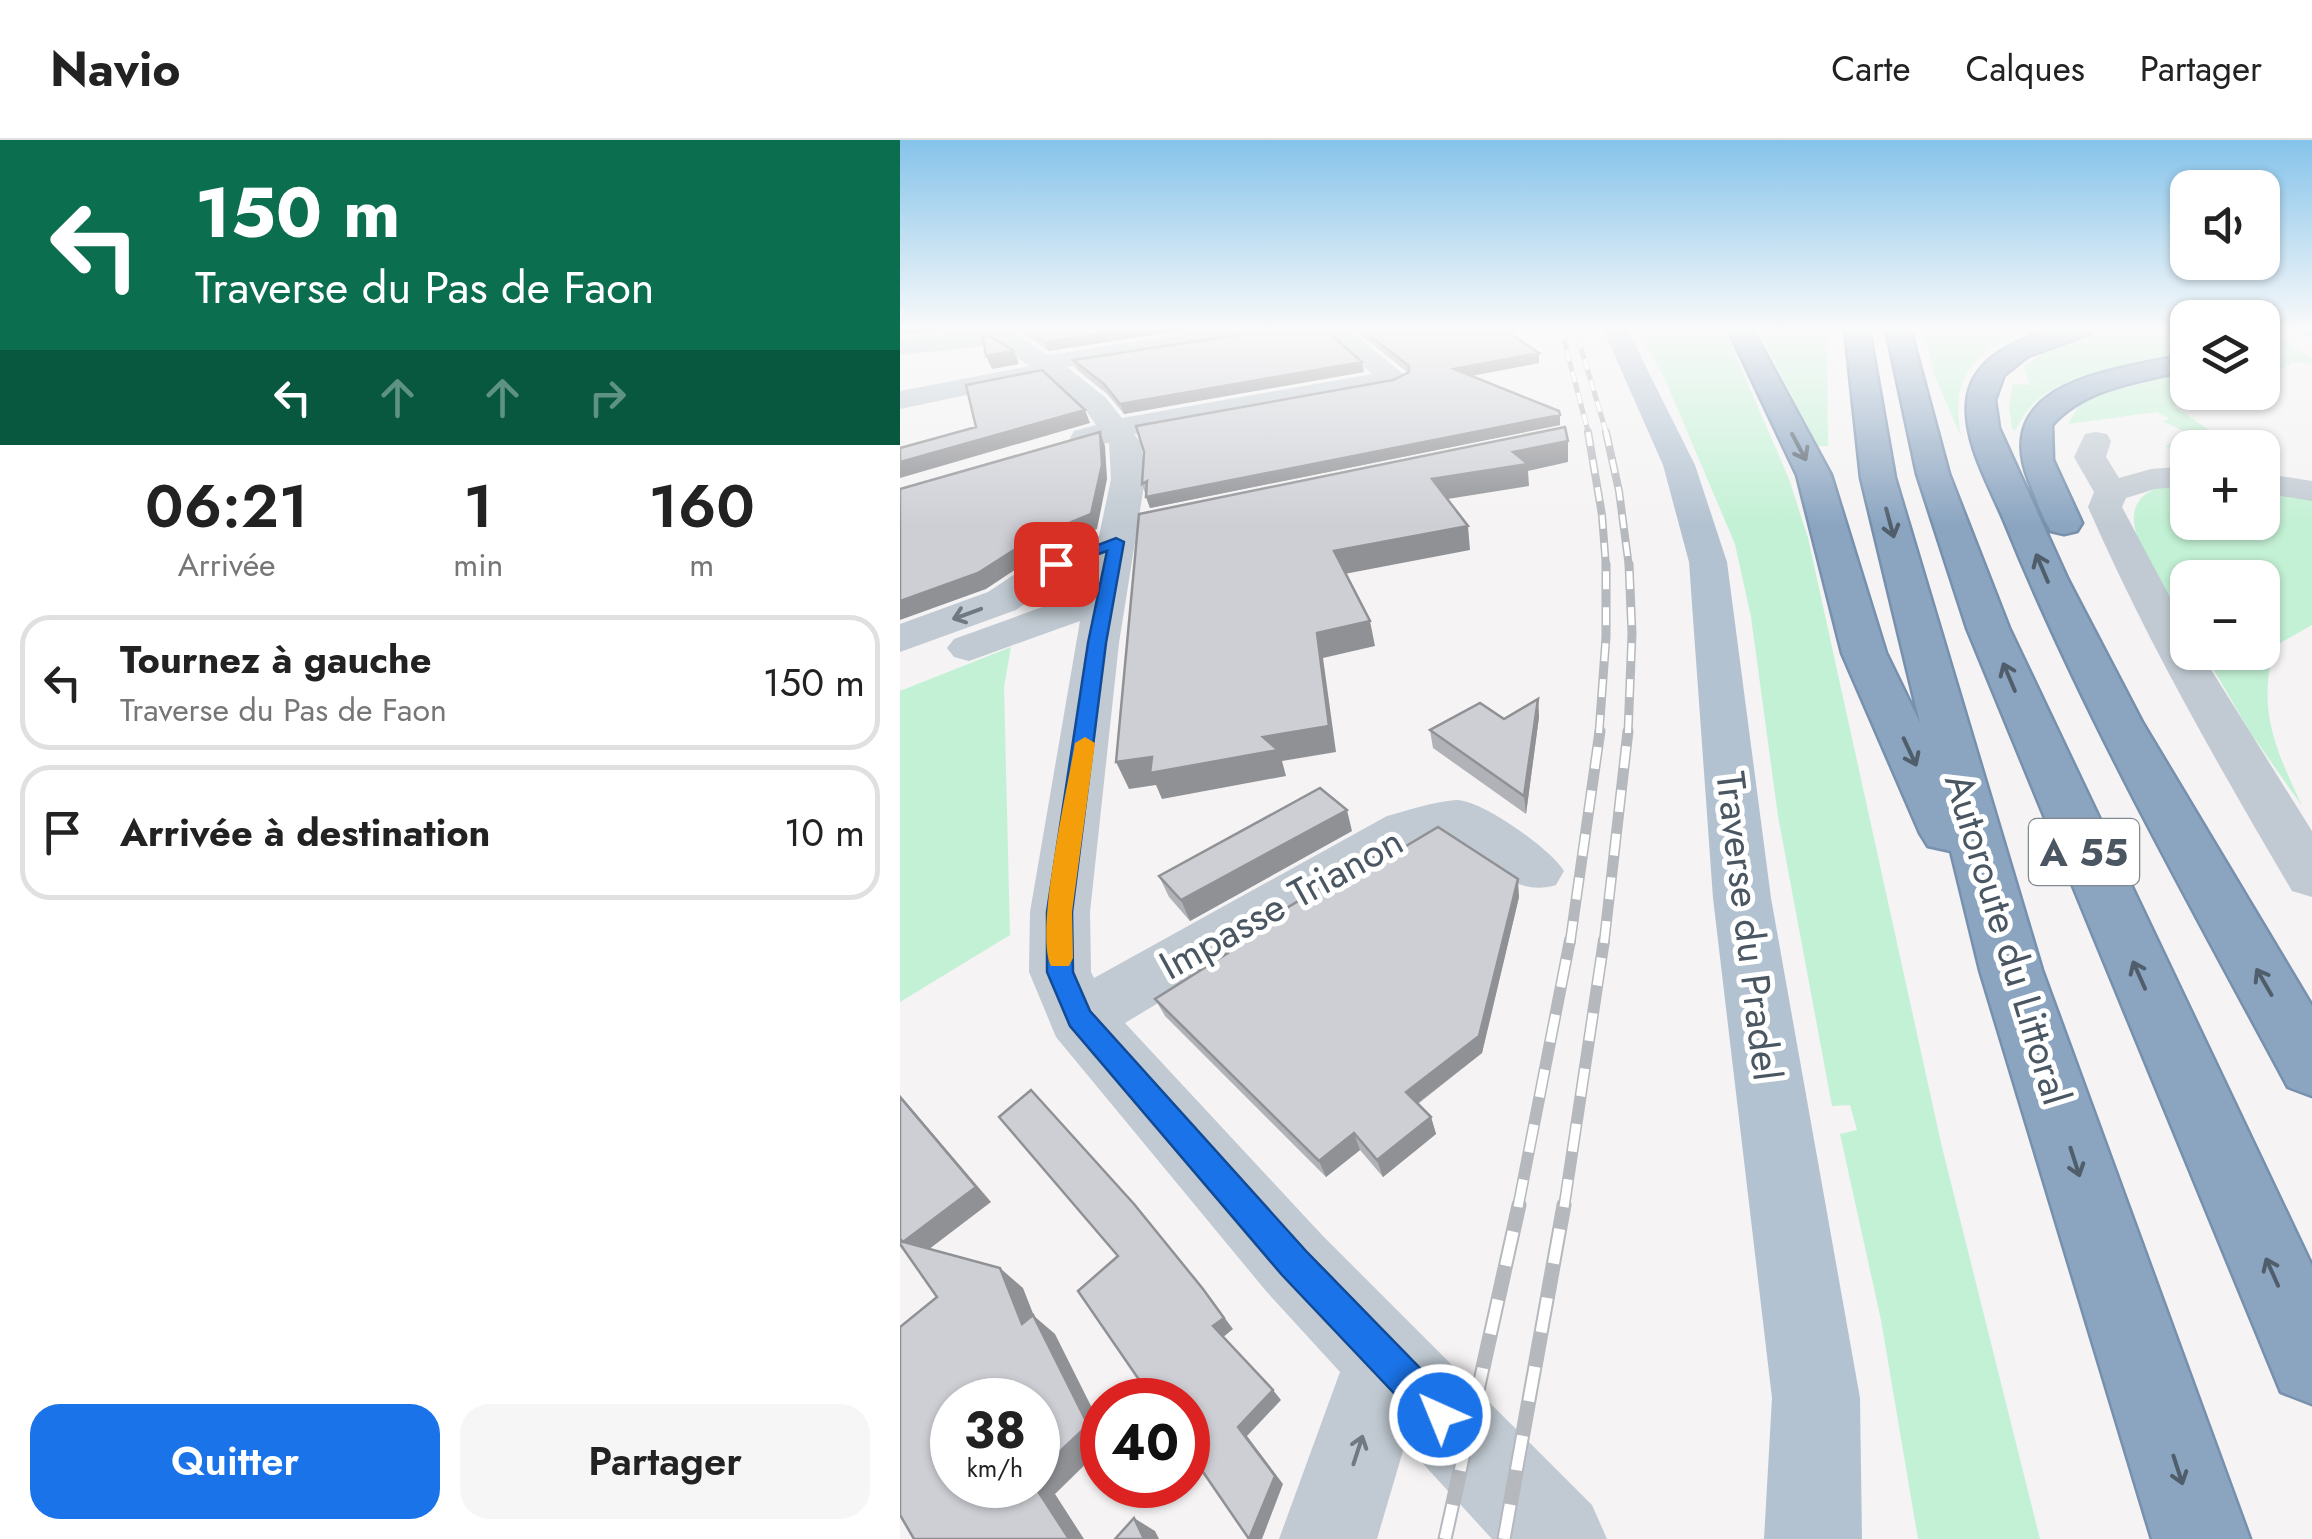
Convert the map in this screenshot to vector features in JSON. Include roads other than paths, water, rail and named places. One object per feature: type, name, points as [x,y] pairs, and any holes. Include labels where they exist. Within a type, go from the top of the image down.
[{"type":"highway","points":[[1773,394],[1814,476],[1864,652],[2011,970]]},
{"type":"highway","name":"Autoroute du Littoral","points":[[1866,394],[1878,478],[2011,970],[2201,1539]]},
{"type":"highway","name":"A 55","points":[[1914,394],[1933,474],[1988,628],[2108,907],[2312,1360]]},
{"type":"highway","points":[[1983,394],[1986,432],[2047,581],[2166,811],[2312,1066]]},
{"type":"highway","points":[[2071,394],[2059,400],[2037,424],[2037,460],[2074,548]]},
{"type":"highway","points":[[2120,652],[2166,811]]},
{"type":"main road","name":"Traverse du Pradel","points":[[1648,394],[1678,465],[1708,562],[1742,898],[1816,1398],[1813,1539]]},
{"type":"street","points":[[1084,394],[1095,403],[1090,436]]},
{"type":"street","points":[[1090,436],[1309,394]]},
{"type":"street","points":[[1090,436],[1125,443],[1125,547],[1097,643],[1060,912],[1060,972],[1080,1018],[1294,1263],[1558,1539]]},
{"type":"street","points":[[2096,441],[2090,458],[2159,477]]},
{"type":"street","points":[[2159,477],[2105,508],[2143,592],[2217,725],[2312,876]]},
{"type":"street","points":[[2280,484],[2312,490]]},
{"type":"street","points":[[900,639],[1002,602],[1056,564],[1125,547]]},
{"type":"street","points":[[900,674],[1125,547]]},
{"type":"street","name":"Impasse Trianon","points":[[1080,1018],[1406,829],[1459,818],[1536,871]]},
{"type":"street","points":[[1328,1539],[1388,1361]]},
{"type":"railway","points":[[1578,394],[1589,435]]},
{"type":"railway","points":[[1595,394],[1607,435]]},
{"type":"railway","points":[[1588,432],[1606,567]]},
{"type":"railway","points":[[1606,432],[1629,567]]},
{"type":"railway","points":[[1628,733],[1632,634],[1629,564]]},
{"type":"railway","points":[[1599,733],[1606,567]]},
{"type":"railway","points":[[1570,943],[1600,731]]},
{"type":"railway","points":[[1604,943],[1628,731]]},
{"type":"railway","points":[[1518,1207],[1570,940]]},
{"type":"railway","points":[[1564,1207],[1604,940]]},
{"type":"railway","points":[[1445,1539],[1519,1205]]},
{"type":"railway","points":[[1504,1539],[1564,1205]]}]
